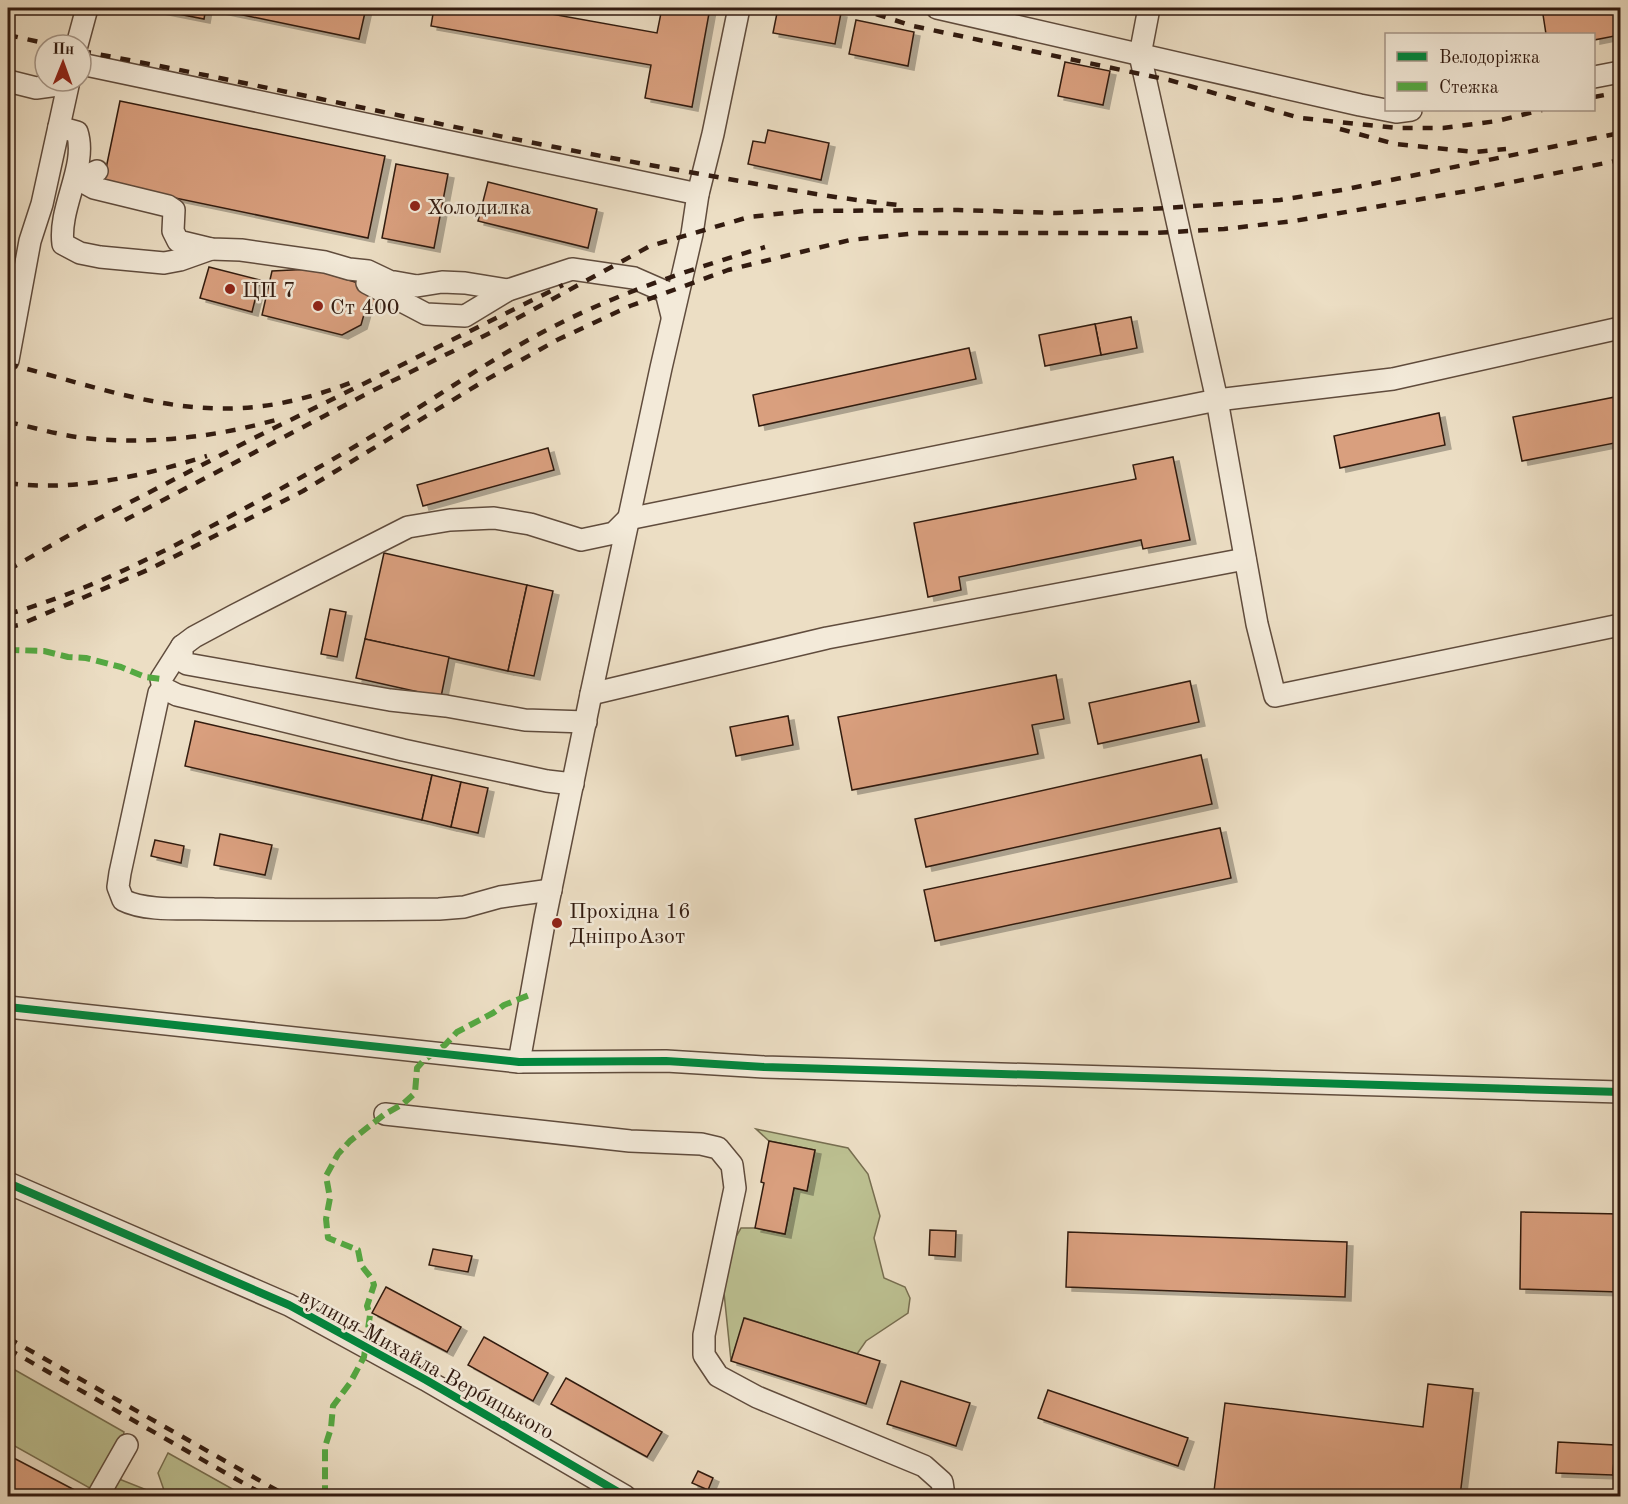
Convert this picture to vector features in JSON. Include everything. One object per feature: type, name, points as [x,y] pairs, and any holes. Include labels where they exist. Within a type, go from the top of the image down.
[{"type":"street","points":[[80,33],[87,8]]},
{"type":"street","points":[[519,1062],[591,694],[739,8]]},
{"type":"street","points":[[937,8],[1385,110]]},
{"type":"street","points":[[1149,8],[1140,55],[1217,400],[1257,624],[1275,696],[1620,626]]},
{"type":"street","points":[[93,67],[698,194]]},
{"type":"street","points":[[1595,77],[1620,72]]},
{"type":"street","points":[[8,81],[33,87]]},
{"type":"street","points":[[8,360],[30,241],[42,204],[66,93]]},
{"type":"street","points":[[59,127],[77,132],[80,139],[80,152],[64,222],[63,244],[72,250],[100,257],[164,263],[211,249]]},
{"type":"street","points":[[97,171],[88,175],[85,183],[94,188],[168,206],[174,210],[173,231],[178,241],[211,249],[295,256],[349,269],[368,271],[389,281],[417,286],[430,286],[442,282],[465,283],[508,290]]},
{"type":"street","points":[[332,264],[426,314],[465,316],[508,290],[572,269],[634,278],[666,291],[673,316]]},
{"type":"street","points":[[163,688],[161,679],[182,646],[194,637],[408,527],[450,520],[494,518],[530,524],[581,540],[614,533],[628,519],[1217,400],[1393,379],[1620,328]]},
{"type":"street","points":[[591,694],[826,638],[1245,559]]},
{"type":"street","points":[[182,646],[182,661],[187,664],[390,700],[446,706],[525,720],[586,722]]},
{"type":"street","points":[[163,688],[177,695],[327,733],[547,781],[573,784]]},
{"type":"street","points":[[163,688],[159,693],[120,873],[118,887],[123,900],[132,905],[166,908],[286,910],[428,909],[464,907],[500,897],[551,890]]},
{"type":"street","points":[[8,1007],[519,1062],[666,1061],[764,1067],[1620,1092]]},
{"type":"street","points":[[385,1114],[630,1142],[701,1144],[718,1148],[732,1165],[735,1188],[704,1335],[704,1354],[718,1376],[757,1397],[924,1466],[942,1482],[944,1497]]},
{"type":"street","name":"вулиця Михайла Вербицького","points":[[8,1183],[289,1305],[426,1380],[625,1497]]},
{"type":"street","points":[[98,1497],[127,1445]]},
{"type":"green space","points":[[756,1129],[848,1148],[868,1174],[880,1216],[874,1238],[884,1278],[905,1287],[910,1298],[908,1313],[866,1341],[857,1354],[745,1318],[731,1361],[723,1283],[727,1252],[741,1228],[755,1228],[785,1234],[794,1188],[807,1190],[815,1150],[769,1141]]},
{"type":"green space","points":[[8,1366],[124,1432],[122,1443],[95,1491],[11,1444],[8,1438]]},
{"type":"green space","points":[[168,1453],[245,1496],[166,1496],[158,1473]]},
{"type":"green space","points":[[119,1479],[152,1492],[153,1496],[107,1496]]},
{"type":"building","points":[[148,8],[206,8],[204,19]]},
{"type":"building","points":[[209,8],[366,8],[359,39]]},
{"type":"building","points":[[434,8],[518,8],[657,33],[662,8],[710,8],[692,107],[645,98],[651,65],[431,26]]},
{"type":"building","points":[[778,8],[808,8],[841,13],[835,44],[773,33]]},
{"type":"building","points":[[1542,8],[1620,8],[1620,35],[1595,40],[1595,33],[1546,33]]},
{"type":"building","points":[[856,20],[914,32],[908,66],[849,54]]},
{"type":"building","points":[[1065,62],[1110,71],[1103,105],[1058,96]]},
{"type":"building","points":[[120,101],[385,156],[368,238],[103,183]]},
{"type":"building","points":[[768,130],[829,143],[821,180],[748,164],[753,141],[765,143]]},
{"type":"building","name":"Холодилка","points":[[396,164],[448,174],[434,248],[382,238]]},
{"type":"building","points":[[488,182],[597,209],[588,248],[478,221]]},
{"type":"building","name":"ЦП 7","points":[[209,267],[260,280],[252,312],[200,298]]},
{"type":"building","name":"Ст 400","points":[[312,269],[355,282],[378,292],[377,302],[365,311],[361,325],[342,335],[262,315],[272,271]]},
{"type":"building","points":[[1131,317],[1137,348],[1101,355],[1095,324]]},
{"type":"building","points":[[1095,324],[1101,355],[1045,366],[1039,335]]},
{"type":"building","points":[[969,348],[976,379],[759,426],[753,395]]},
{"type":"building","points":[[1620,396],[1620,442],[1522,461],[1513,417]]},
{"type":"building","points":[[1439,413],[1445,445],[1340,468],[1334,436]]},
{"type":"building","points":[[548,448],[554,470],[423,506],[417,485]]},
{"type":"building","points":[[1173,457],[1190,540],[1143,549],[1141,540],[959,577],[961,590],[928,597],[914,523],[1136,479],[1133,465]]},
{"type":"building","points":[[384,553],[527,585],[508,671],[365,639]]},
{"type":"building","points":[[527,585],[553,591],[534,676],[508,671]]},
{"type":"building","points":[[330,609],[346,612],[337,657],[321,654]]},
{"type":"building","points":[[365,639],[449,657],[441,697],[356,678]]},
{"type":"building","points":[[1056,675],[1064,719],[1032,725],[1038,754],[852,790],[838,717]]},
{"type":"building","points":[[1190,681],[1199,722],[1098,744],[1089,703]]},
{"type":"building","points":[[788,716],[793,745],[736,756],[730,727]]},
{"type":"building","points":[[195,721],[432,775],[422,820],[185,766]]},
{"type":"building","points":[[1201,755],[1212,804],[926,867],[915,819]]},
{"type":"building","points":[[432,775],[461,782],[451,827],[422,820]]},
{"type":"building","points":[[461,782],[488,788],[478,833],[451,827]]},
{"type":"building","points":[[1220,828],[1231,878],[935,941],[924,890]]},
{"type":"building","points":[[220,834],[272,845],[265,875],[214,865]]},
{"type":"building","points":[[155,840],[184,846],[181,863],[151,856]]},
{"type":"building","points":[[769,1141],[815,1150],[807,1191],[794,1188],[785,1234],[755,1228]]},
{"type":"building","points":[[1521,1212],[1620,1214],[1620,1292],[1520,1289]]},
{"type":"building","points":[[930,1230],[956,1231],[955,1257],[929,1255]]},
{"type":"building","points":[[1068,1232],[1347,1242],[1345,1297],[1066,1287]]},
{"type":"building","points":[[433,1249],[472,1256],[468,1272],[429,1265]]},
{"type":"building","points":[[386,1287],[461,1327],[447,1352],[372,1313]]},
{"type":"building","points":[[744,1318],[880,1361],[866,1404],[731,1361]]},
{"type":"building","points":[[484,1337],[548,1373],[533,1401],[468,1365]]},
{"type":"building","points":[[566,1378],[662,1432],[647,1457],[551,1404]]},
{"type":"building","points":[[901,1381],[970,1403],[956,1446],[887,1424]]},
{"type":"building","points":[[1428,1384],[1473,1389],[1460,1496],[1247,1496],[1214,1491],[1225,1403],[1423,1427]]},
{"type":"building","points":[[1048,1390],[1188,1438],[1178,1466],[1038,1418]]},
{"type":"building","points":[[1558,1442],[1615,1445],[1613,1475],[1556,1473]]},
{"type":"building","points":[[1615,1445],[1620,1445],[1620,1476],[1613,1475]]},
{"type":"building","points":[[8,1455],[86,1496],[23,1496],[8,1489]]},
{"type":"building","points":[[698,1471],[713,1478],[708,1490],[692,1483]]},
{"type":"railway","points":[[857,8],[913,26],[1169,80],[1300,118],[1397,128],[1443,128],[1497,121],[1538,111]]},
{"type":"railway","points":[[8,35],[33,41]]},
{"type":"railway","points":[[93,53],[603,156],[788,189],[898,205]]},
{"type":"railway","points":[[1595,97],[1620,92]]},
{"type":"railway","points":[[1340,129],[1395,144],[1475,152],[1506,149]]},
{"type":"railway","points":[[125,520],[374,390],[492,332],[650,246],[749,217],[804,211],[958,210],[1056,213],[1280,200],[1342,190],[1620,133]]},
{"type":"railway","points":[[8,627],[19,625],[150,569],[303,491],[484,381],[557,340],[630,306],[728,270],[850,240],[918,233],[1155,233],[1224,229],[1294,221],[1473,190],[1620,160]]},
{"type":"railway","points":[[8,614],[91,585],[197,534],[336,457],[498,357],[568,319],[651,284],[765,247]]},
{"type":"railway","points":[[8,570],[94,521],[252,439],[563,285]]},
{"type":"railway","points":[[8,364],[124,395],[183,406],[212,408],[242,408],[283,403],[350,383]]},
{"type":"railway","points":[[8,422],[74,437],[133,441],[207,435],[279,419]]},
{"type":"railway","points":[[8,483],[84,484],[134,476],[207,456]]},
{"type":"railway","points":[[8,1338],[287,1496]]},
{"type":"railway","points":[[8,1349],[266,1496]]},
{"type":"marked path","points":[[8,647],[14,650],[44,651],[68,657],[86,658],[121,667],[145,677],[161,679]]},
{"type":"marked path","points":[[322,1496],[325,1493],[325,1447],[331,1428],[333,1406],[350,1383],[364,1357],[370,1315],[367,1306],[374,1285],[361,1265],[358,1250],[328,1238],[326,1219],[330,1198],[326,1176],[338,1154],[350,1141],[415,1093],[417,1068],[424,1060],[445,1045],[457,1032],[504,1005],[532,994]]},
{"type":"cycle path","points":[[8,1007],[519,1062],[666,1061],[764,1067],[1620,1092]]},
{"type":"cycle path","points":[[8,1183],[289,1305],[426,1380],[625,1496]]},
{"type":"place","name":"Холодилка","points":[[415,206]]},
{"type":"place","name":"ЦП 7","points":[[230,289]]},
{"type":"place","name":"Ст 400","points":[[318,306]]},
{"type":"place","name":"Прохідна 16 ДніпроАзот","points":[[557,923]]}]
